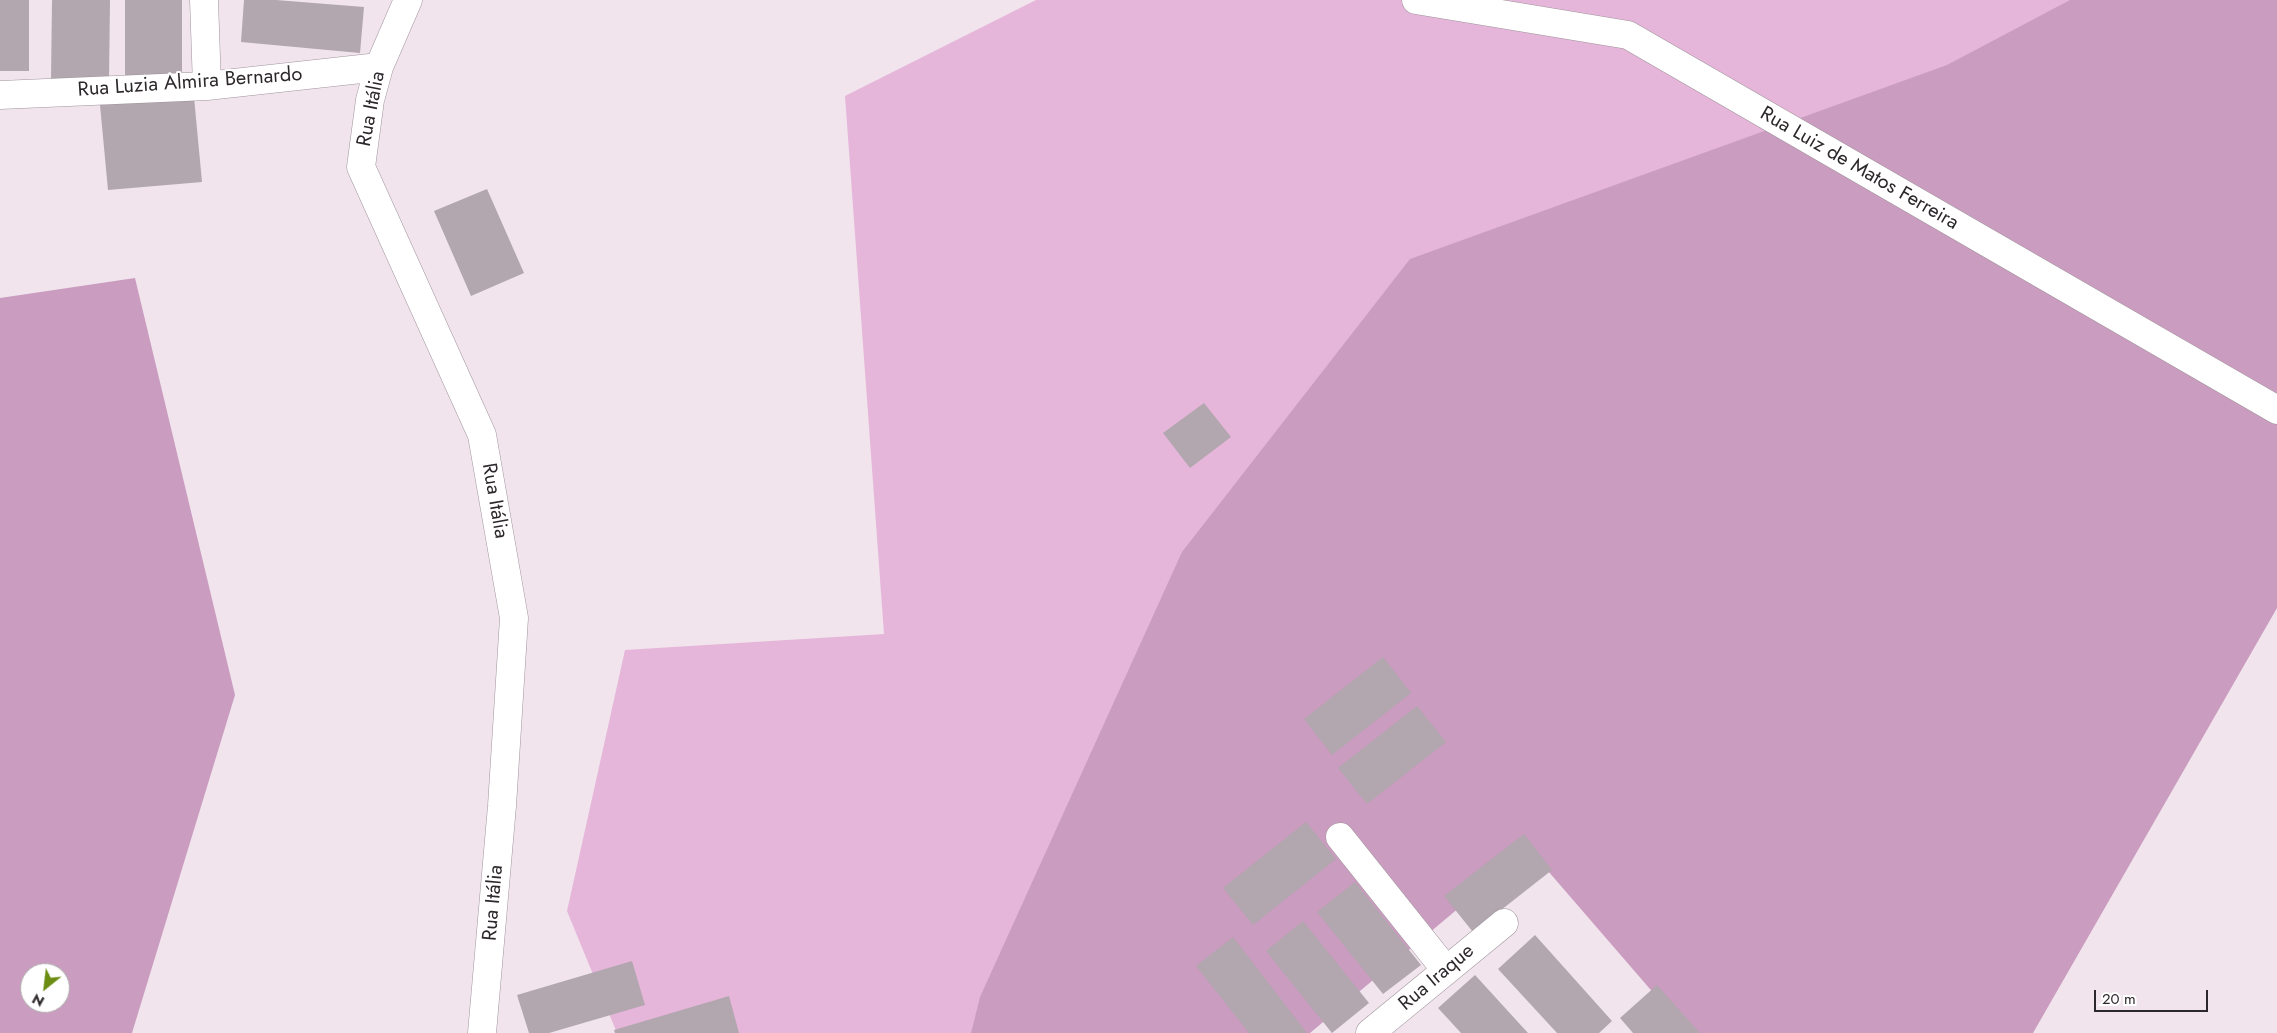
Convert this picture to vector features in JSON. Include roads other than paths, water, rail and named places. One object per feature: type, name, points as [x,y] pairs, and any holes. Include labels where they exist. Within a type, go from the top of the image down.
[{"type":"street","points":[[204,0],[207,86]]},
{"type":"street","name":"Rua Itália","points":[[408,0],[379,67],[370,100],[361,167],[482,435],[514,618],[502,806],[482,1033]]},
{"type":"street","name":"Rua Luiz de Matos Ferreira","points":[[1416,0],[1628,35],[2277,410]]},
{"type":"street","name":"Rua Luzia Almira Bernardo","points":[[0,95],[207,86],[379,67]]},
{"type":"street","points":[[1340,837],[1446,970]]},
{"type":"street","name":"Rua Iraque","points":[[1370,1033],[1504,922]]}]
